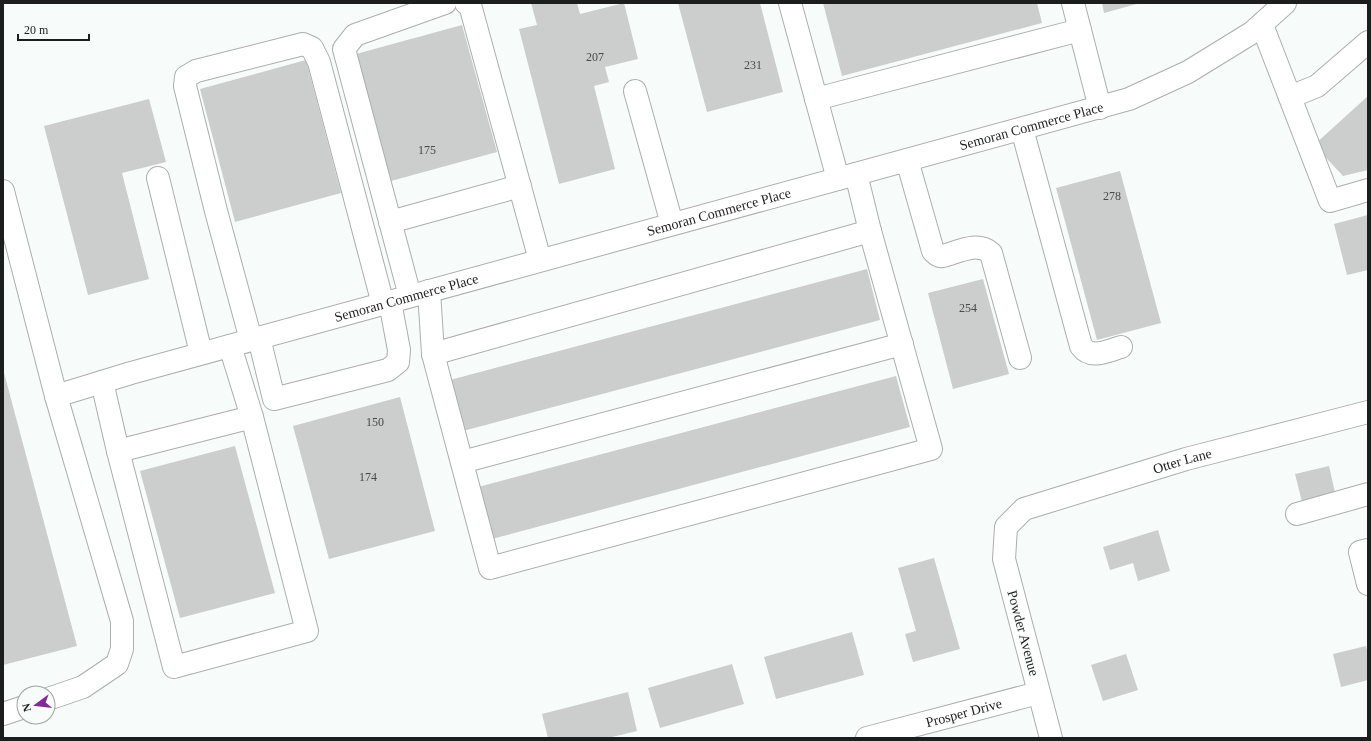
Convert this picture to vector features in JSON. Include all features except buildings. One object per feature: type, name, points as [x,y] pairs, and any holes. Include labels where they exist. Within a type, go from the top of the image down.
[{"type":"street","points":[[445,3],[355,35],[344,49],[390,222],[403,298],[398,362],[388,370],[274,399],[216,211],[185,86],[186,77],[196,71],[303,44],[312,48],[319,62],[403,298],[433,354],[490,568],[931,449],[870,231],[816,99],[790,3]]},
{"type":"street","points":[[466,3],[470,5],[540,260]]},
{"type":"street","points":[[1073,3],[1100,108]]},
{"type":"street","name":"Semoran Commerce Place","points":[[56,396],[131,372],[1129,99],[1188,72],[1253,32],[1285,3]]},
{"type":"street","points":[[1262,24],[1330,201],[1368,190]]},
{"type":"street","points":[[816,99],[1080,30]]},
{"type":"street","points":[[1290,97],[1317,86],[1368,42]]},
{"type":"street","points":[[635,91],[672,224]]},
{"type":"street","points":[[1022,129],[1081,346],[1088,354],[1121,347]]},
{"type":"street","points":[[907,160],[933,250],[940,256],[976,247],[984,248],[991,253],[1020,358]]},
{"type":"street","points":[[158,178],[201,353]]},
{"type":"street","points":[[390,222],[520,186]]},
{"type":"street","points":[[3,191],[56,396],[122,622],[122,649],[117,664],[83,687],[56,696]]},
{"type":"street","points":[[433,354],[870,231]]},
{"type":"street","points":[[462,462],[902,344]]},
{"type":"street","points":[[102,382],[118,451],[174,667],[307,631],[252,417],[230,346]]},
{"type":"street","name":"Otter Lane","points":[[1006,528],[1024,509],[1186,459],[1368,412]]},
{"type":"street","points":[[118,451],[252,417]]},
{"type":"street","points":[[1297,514],[1368,494]]},
{"type":"street","name":"Powder Avenue","points":[[1006,528],[1004,559],[1038,694],[1051,738]]},
{"type":"street","points":[[1368,550],[1360,552],[1368,584]]},
{"type":"street","name":"Prosper Drive","points":[[867,738],[1038,694]]},
{"type":"street","points":[[3,714],[16,710]]}]
